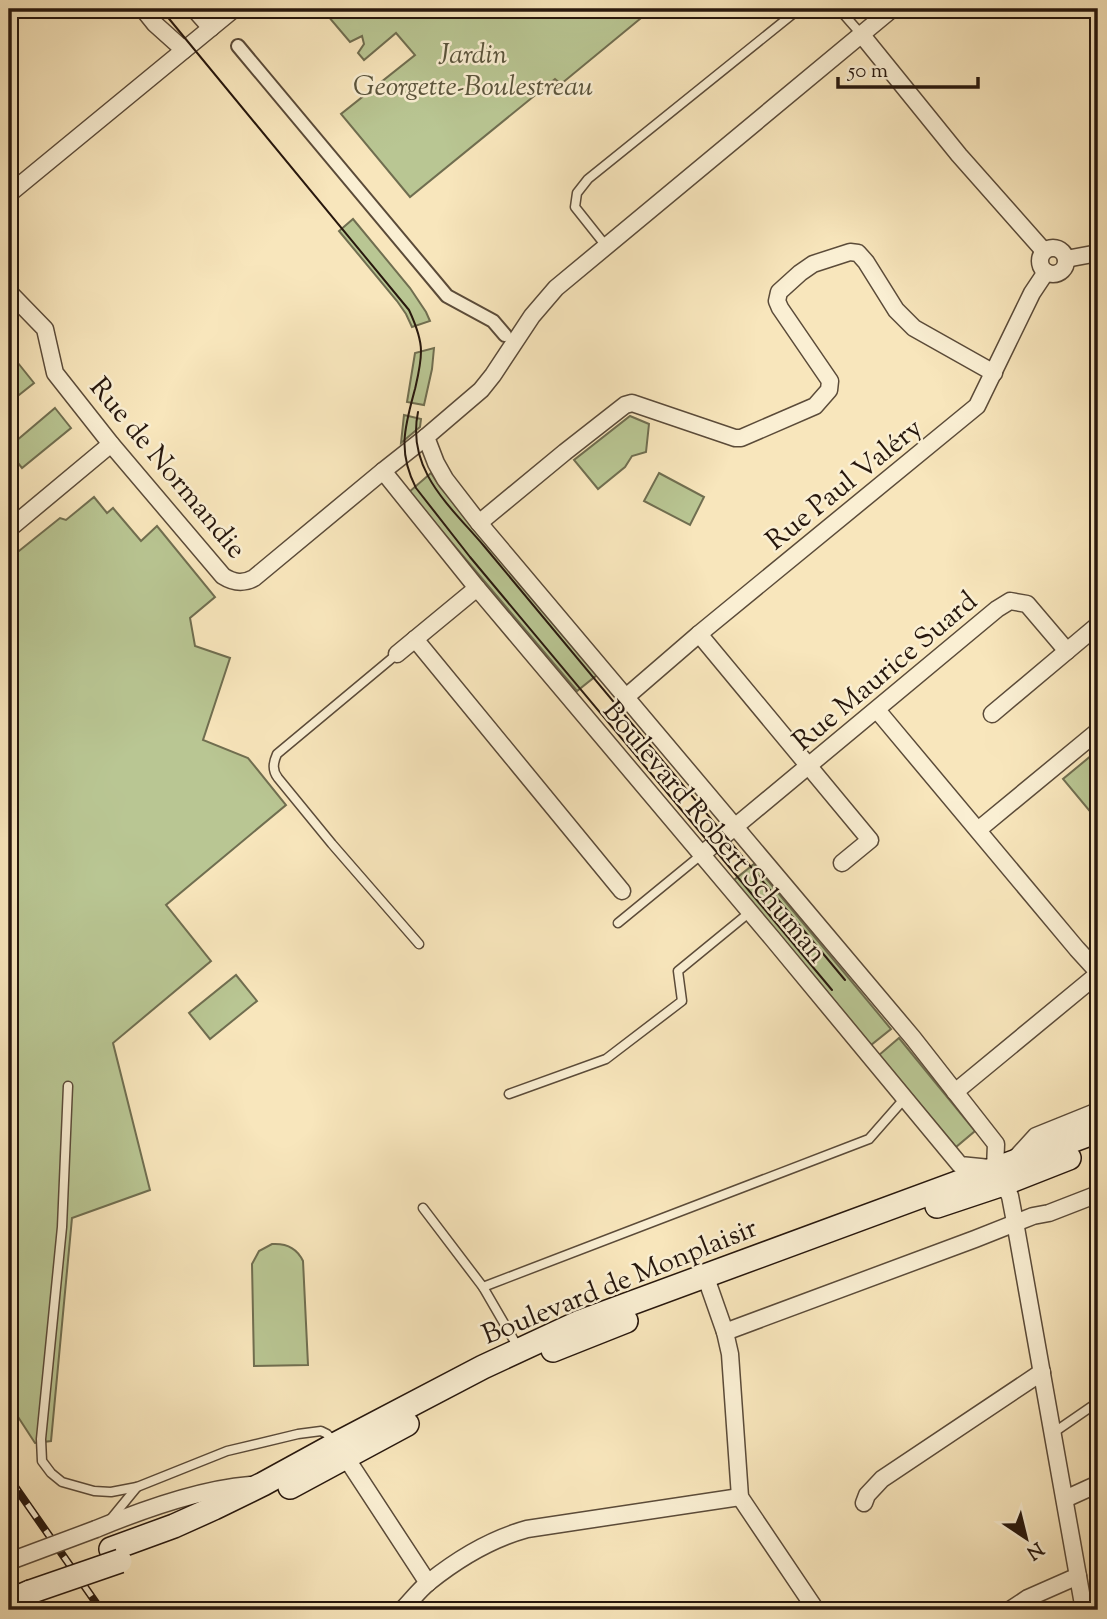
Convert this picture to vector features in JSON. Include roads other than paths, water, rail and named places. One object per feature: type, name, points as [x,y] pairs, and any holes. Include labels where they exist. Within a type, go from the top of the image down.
[{"type":"main road","name":"Boulevard de Monplaisir","points":[[115,1555],[526,1362],[708,1283],[1003,1172],[1098,1131]]},
{"type":"main road","name":"Boulevard de Monplaisir","points":[[1003,1172],[1098,1147]]},
{"type":"main road","name":"Boulevard de Monplaisir","points":[[15,1580],[168,1543],[222,1521],[275,1495],[341,1450],[519,1349],[580,1322],[708,1283]]},
{"type":"street","points":[[143,9],[155,24],[184,50]]},
{"type":"street","points":[[194,9],[211,28]]},
{"type":"street","points":[[9,194],[234,9]]},
{"type":"street","points":[[383,471],[481,390],[493,375],[510,338],[555,288],[892,9]]},
{"type":"street","points":[[861,34],[959,155],[1044,251]]},
{"type":"street","points":[[238,46],[447,296],[493,321],[510,338]]},
{"type":"street","points":[[1046,272],[1040,260],[1044,251],[1051,247],[1060,249],[1066,259],[1098,254],[1098,247]]},
{"type":"street","points":[[480,523],[625,405],[632,403],[735,438],[741,438],[815,406],[829,390],[830,381],[777,300],[779,292],[800,273],[813,264],[834,256],[858,253],[907,322],[994,373]]},
{"type":"street","name":"Rue Paul Valéry","points":[[626,697],[977,406],[1032,293],[1046,272],[1058,273],[1065,267],[1066,259]]},
{"type":"street","name":"Rue de Normandie","points":[[9,292],[45,330],[55,373],[111,444],[223,576],[236,583],[254,578],[383,471]]},
{"type":"street","name":"Boulevard Robert Schuman","points":[[383,471],[477,588],[960,1165],[1003,1172],[996,1144],[903,1027],[480,523],[445,479],[426,437]]},
{"type":"street","points":[[9,529],[111,444]]},
{"type":"street","points":[[397,654],[477,588]]},
{"type":"street","name":"Rue Maurice Suard","points":[[701,856],[1010,601],[1027,604],[1067,651]]},
{"type":"street","points":[[992,714],[1098,625]]},
{"type":"street","points":[[699,634],[870,840],[842,863]]},
{"type":"street","points":[[415,639],[621,891]]},
{"type":"street","points":[[877,710],[1098,973],[955,1092]]},
{"type":"street","points":[[978,830],[1098,731]]},
{"type":"street","name":"Boulevard de Monplaisir","points":[[1003,1172],[1036,1136],[1098,1111]]},
{"type":"street","points":[[1003,1172],[1016,1222],[1084,1610]]},
{"type":"street","points":[[725,1332],[1032,1216],[1049,1213],[1098,1194]]},
{"type":"street","name":"Boulevard de Monplaisir","points":[[708,1283],[730,1354],[740,1497]]},
{"type":"street","points":[[864,1503],[867,1495],[882,1479],[1042,1372]]},
{"type":"street","points":[[341,1450],[428,1583]]},
{"type":"street","name":"Boulevard de Monplaisir","points":[[15,1580],[100,1527],[224,1487],[263,1484]]},
{"type":"street","points":[[1065,1499],[1098,1484]]},
{"type":"street","points":[[402,1610],[428,1583],[475,1550],[510,1534],[527,1529],[740,1497],[816,1610]]},
{"type":"street","points":[[1010,1610],[1028,1598],[1078,1576]]},
{"type":"lane","points":[[606,246],[575,207],[577,193],[589,179],[799,9]]},
{"type":"lane","points":[[839,9],[861,34]]},
{"type":"lane","points":[[397,654],[277,754],[273,764],[278,778],[419,944]]},
{"type":"lane","points":[[618,923],[701,856]]},
{"type":"lane","points":[[509,1094],[607,1059],[682,1000],[678,971],[682,962],[750,912]]},
{"type":"lane","points":[[68,1086],[62,1227],[41,1439],[42,1461],[62,1482],[94,1491],[111,1492],[137,1488],[227,1451],[298,1434],[327,1434],[341,1450]]},
{"type":"lane","points":[[483,1287],[869,1139],[905,1098]]},
{"type":"lane","points":[[424,1208],[483,1287],[519,1349]]},
{"type":"lane","points":[[1053,1433],[1098,1402]]},
{"type":"lane","points":[[100,1527],[137,1488]]},
{"type":"tram line","points":[[161,9],[409,310],[419,335],[421,351],[405,438],[406,462],[416,488],[470,557],[832,990]]},
{"type":"tram line","points":[[418,412],[418,452],[434,486],[445,501],[845,980]]},
{"type":"railway","points":[[9,1478],[101,1610]]},
{"type":"park label","name":"Jardin Georgette-Boulestreau","points":[[473,69]]}]
